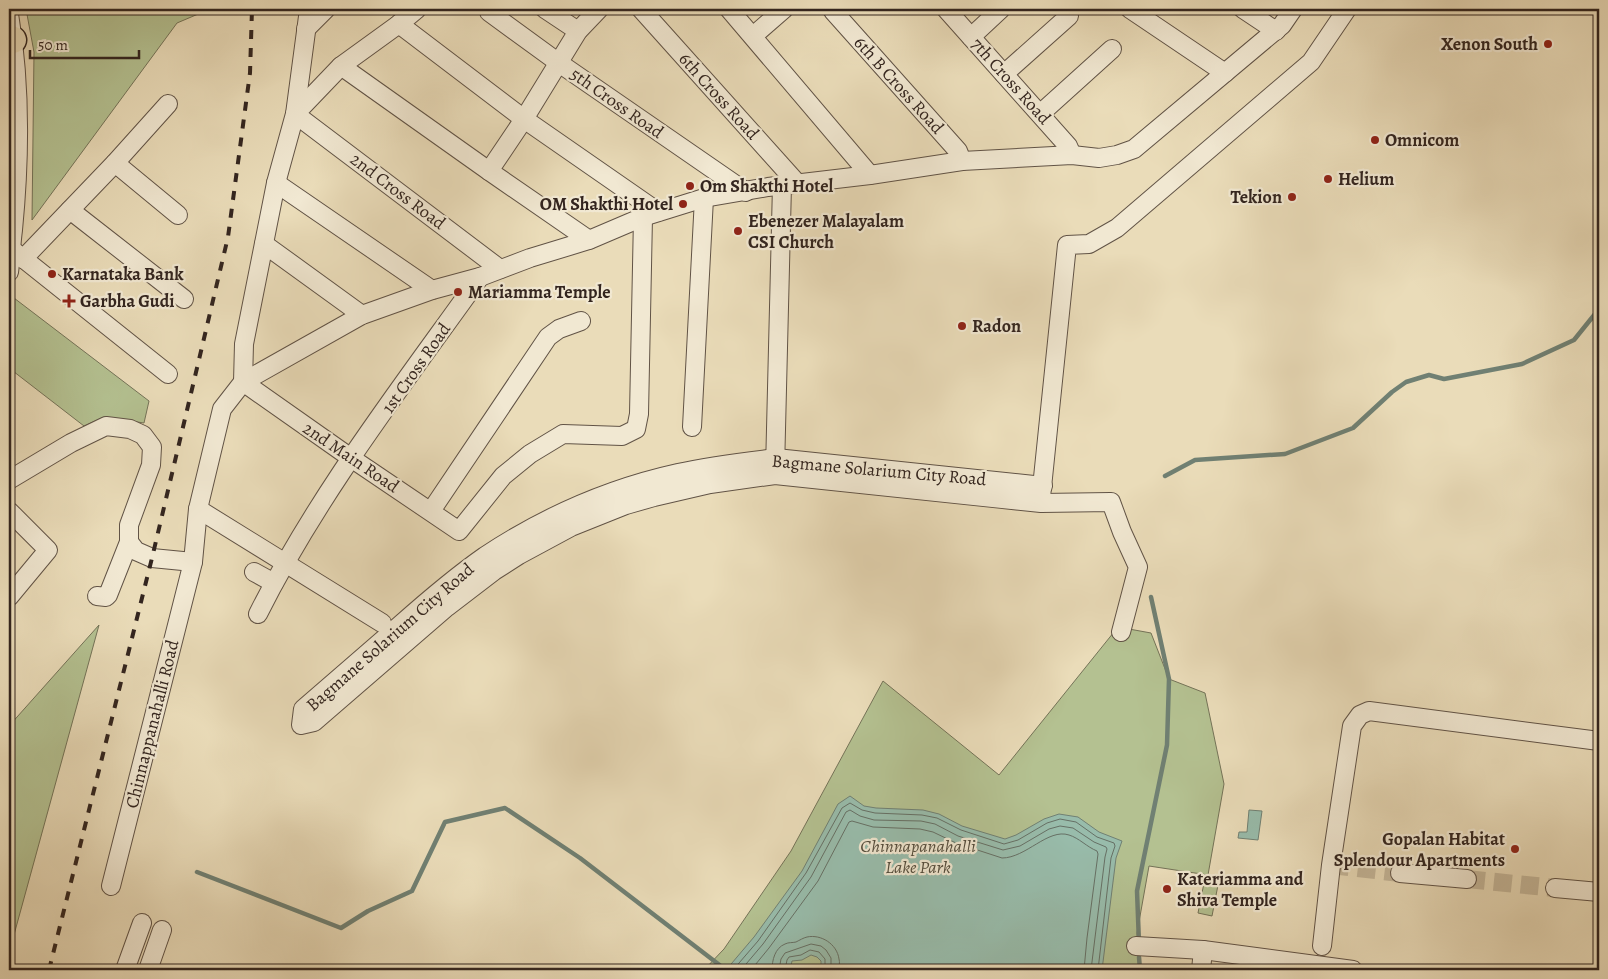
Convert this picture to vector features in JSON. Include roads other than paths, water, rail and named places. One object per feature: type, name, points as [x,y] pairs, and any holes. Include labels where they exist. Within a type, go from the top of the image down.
[{"type":"street","points":[[243,382],[244,344],[276,183],[295,114],[309,9]]},
{"type":"street","points":[[306,29],[326,9]]},
{"type":"street","points":[[295,114],[341,66],[417,9]]},
{"type":"street","points":[[545,9],[578,31]]},
{"type":"street","points":[[488,172],[560,63],[578,31],[598,9]]},
{"type":"street","name":"6th Cross Road","points":[[641,9],[790,184]]},
{"type":"street","points":[[728,9],[870,175]]},
{"type":"street","points":[[753,36],[784,9]]},
{"type":"street","name":"7th Cross Road","points":[[946,9],[1068,146],[1072,155]]},
{"type":"street","points":[[971,37],[1001,9]]},
{"type":"street","points":[[1130,9],[1225,73]]},
{"type":"street","points":[[1243,9],[1276,31]]},
{"type":"street","points":[[243,382],[362,315],[432,290],[480,277],[589,240],[651,215],[704,198],[790,184],[870,175],[962,161],[1072,155],[1099,158],[1117,155],[1134,149],[1282,26],[1293,9]]},
{"type":"street","points":[[1042,494],[1067,245],[1089,244],[1117,228],[1311,62],[1348,9]]},
{"type":"street","name":"6th B Cross Road","points":[[833,11],[958,151],[962,161]]},
{"type":"street","name":"5th Cross Road","points":[[489,12],[746,192]]},
{"type":"street","points":[[9,14],[18,108],[17,254],[9,272]]},
{"type":"street","points":[[1004,74],[1069,16]]},
{"type":"street","points":[[399,24],[651,215]]},
{"type":"street","points":[[1040,114],[1112,49]]},
{"type":"street","points":[[341,66],[488,172],[589,240]]},
{"type":"street","points":[[17,254],[70,210],[168,104]]},
{"type":"street","name":"2nd Cross Road","points":[[295,114],[500,269]]},
{"type":"street","points":[[115,163],[178,215]]},
{"type":"street","points":[[276,183],[432,290]]},
{"type":"street","points":[[775,466],[790,184]]},
{"type":"street","points":[[692,427],[704,198]]},
{"type":"street","points":[[70,210],[184,299]]},
{"type":"street","name":"2nd Main Road","points":[[243,382],[459,531],[503,476],[530,454],[563,434],[622,436],[636,429],[639,414],[651,215]]},
{"type":"street","points":[[264,244],[362,315]]},
{"type":"street","points":[[17,254],[168,374]]},
{"type":"street","name":"1st Cross Road","points":[[258,614],[285,562],[351,458],[480,277]]},
{"type":"street","points":[[431,511],[548,337],[559,329],[581,321]]},
{"type":"street","name":"Chinnappanahalli Road","points":[[111,886],[193,562],[198,508],[222,409],[243,382]]},
{"type":"street","points":[[9,480],[71,443],[106,426],[130,429],[143,435],[152,447],[151,465],[129,525],[129,542],[108,595],[106,598],[97,596]]},
{"type":"street","name":"Bagmane Solarium City Road","points":[[775,466],[654,497],[598,516],[519,555],[470,588],[314,722],[301,725],[303,709],[436,594],[466,570],[510,540],[564,512],[620,489],[679,473],[735,463],[775,466],[1111,502],[1138,567],[1121,632]]},
{"type":"street","points":[[198,508],[382,623]]},
{"type":"street","points":[[9,511],[48,550],[9,597]]},
{"type":"street","points":[[129,542],[136,551],[152,558],[193,562]]},
{"type":"street","points":[[254,572],[274,583]]},
{"type":"street","points":[[1322,946],[1331,865],[1352,726],[1360,715],[1369,711],[1599,741]]},
{"type":"street","points":[[1400,873],[1466,879]]},
{"type":"street","points":[[1555,888],[1599,892]]},
{"type":"street","points":[[125,970],[142,923]]},
{"type":"street","points":[[148,970],[162,930]]},
{"type":"street","points":[[1136,946],[1203,950],[1353,970]]},
{"type":"street","points":[[1201,970],[1203,950]]},
{"type":"water","points":[[850,796],[864,806],[923,810],[939,814],[962,826],[1005,839],[1044,819],[1059,814],[1078,817],[1099,832],[1122,841],[1116,858],[1102,970],[821,970],[821,961],[811,955],[802,960],[792,961],[790,970],[726,970],[754,937],[802,871],[838,804]]},
{"type":"water","points":[[1249,810],[1262,811],[1258,840],[1238,838],[1239,832],[1247,832]]},
{"type":"waterway","points":[[1165,476],[1195,460],[1285,454],[1353,428],[1392,392],[1406,382],[1429,375],[1444,379],[1522,364],[1574,340],[1599,309]]},
{"type":"waterway","points":[[1139,943],[1137,891],[1167,745],[1169,679],[1151,597]]},
{"type":"waterway","points":[[197,872],[341,928],[368,911],[412,891],[445,822],[505,808],[580,858],[726,970]]},
{"type":"waterway","points":[[1139,957],[1140,970]]},
{"type":"tunnel","points":[[1331,865],[1400,873]]},
{"type":"tunnel","points":[[1467,879],[1555,888]]},
{"type":"railway","points":[[49,970],[152,558],[228,237],[250,73],[252,9]]},
{"type":"place","name":"Xenon South","points":[[1548,44]]},
{"type":"place","name":"Omnicom","points":[[1375,140]]},
{"type":"place","name":"Helium","points":[[1328,179]]},
{"type":"place","name":"Om Shakthi Hotel","points":[[690,186]]},
{"type":"place","name":"Tekion","points":[[1292,197]]},
{"type":"place","name":"OM Shakthi Hotel","points":[[683,204]]},
{"type":"place","name":"Ebenezer Malayalam CSI Church","points":[[738,231]]},
{"type":"place","name":"Karnataka Bank","points":[[52,274]]},
{"type":"place","name":"Mariamma Temple","points":[[458,292]]},
{"type":"place","name":"Garbha Gudi","points":[[69,301]]},
{"type":"place","name":"Radon","points":[[962,326]]},
{"type":"place","name":"Gopalan Habitat Splendour Apartments","points":[[1515,849]]},
{"type":"place","name":"Kateriamma and Shiva Temple","points":[[1167,889]]},
{"type":"park label","name":"Chinnapanahalli Lake Park","points":[[918,856]]}]
